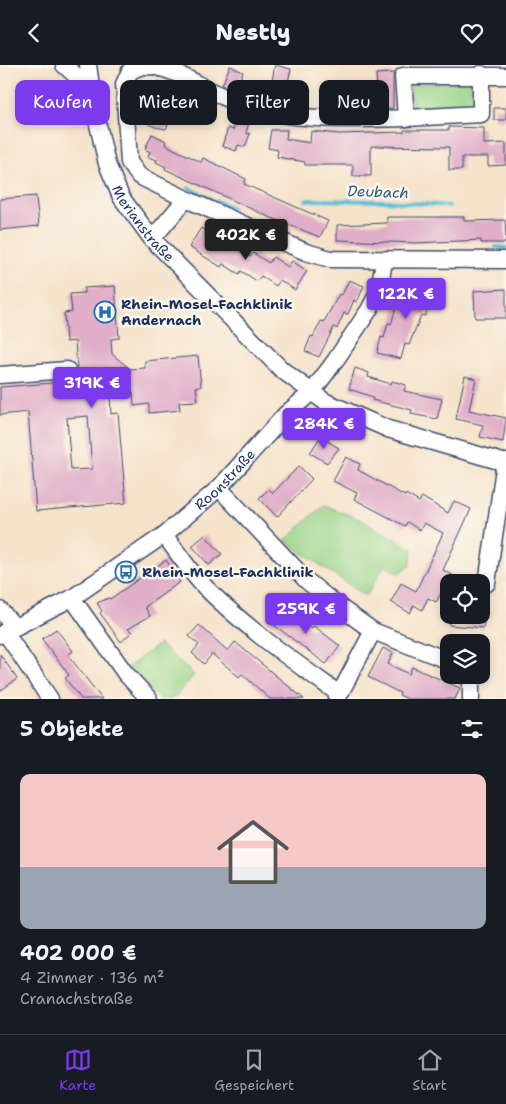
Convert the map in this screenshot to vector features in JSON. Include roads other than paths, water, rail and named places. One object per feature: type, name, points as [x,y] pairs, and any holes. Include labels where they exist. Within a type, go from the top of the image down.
[{"type":"street","points":[[64,65],[81,80]]},
{"type":"street","name":"Merianstraße","points":[[88,65],[90,80]]},
{"type":"street","points":[[481,74],[481,114],[313,120],[273,114],[233,101],[158,68],[144,66],[130,71],[124,84],[129,162],[139,175],[186,199],[306,252],[330,259],[384,261],[506,260]]},
{"type":"street","points":[[406,118],[403,71],[506,76]]},
{"type":"street","name":"Merianstraße","points":[[99,125],[107,164],[121,197],[152,239],[282,370],[324,401],[388,429],[506,462]]},
{"type":"street","points":[[152,239],[186,199]]},
{"type":"street","name":"Roonstraße","points":[[7,631],[72,598],[164,535],[220,489],[286,414],[312,392],[370,311],[379,291],[384,261]]},
{"type":"street","points":[[0,367],[48,362]]},
{"type":"street","points":[[0,375],[66,370]]},
{"type":"street","points":[[489,574],[506,462]]},
{"type":"street","points":[[220,489],[307,581],[373,631],[440,657]]},
{"type":"street","points":[[164,535],[201,583],[217,599],[338,697],[373,631]]},
{"type":"street","points":[[72,598],[125,673],[149,699]]},
{"type":"street","points":[[0,610],[7,631],[50,699]]},
{"type":"street","points":[[470,684],[471,699]]},
{"type":"waterway","name":"Deubach","points":[[189,188],[211,199]]},
{"type":"waterway","name":"Deubach","points":[[306,200],[385,201],[449,206]]},
{"type":"waterway","name":"Deubach","points":[[217,201],[233,208]]},
{"type":"waterway","name":"Deubach","points":[[496,247],[506,248]]},
{"type":"place","name":"Rhein-Mosel-Fachklinik Andernach","points":[[105,312]]},
{"type":"place","name":"Rhein-Mosel-Fachklinik","points":[[126,572]]}]
